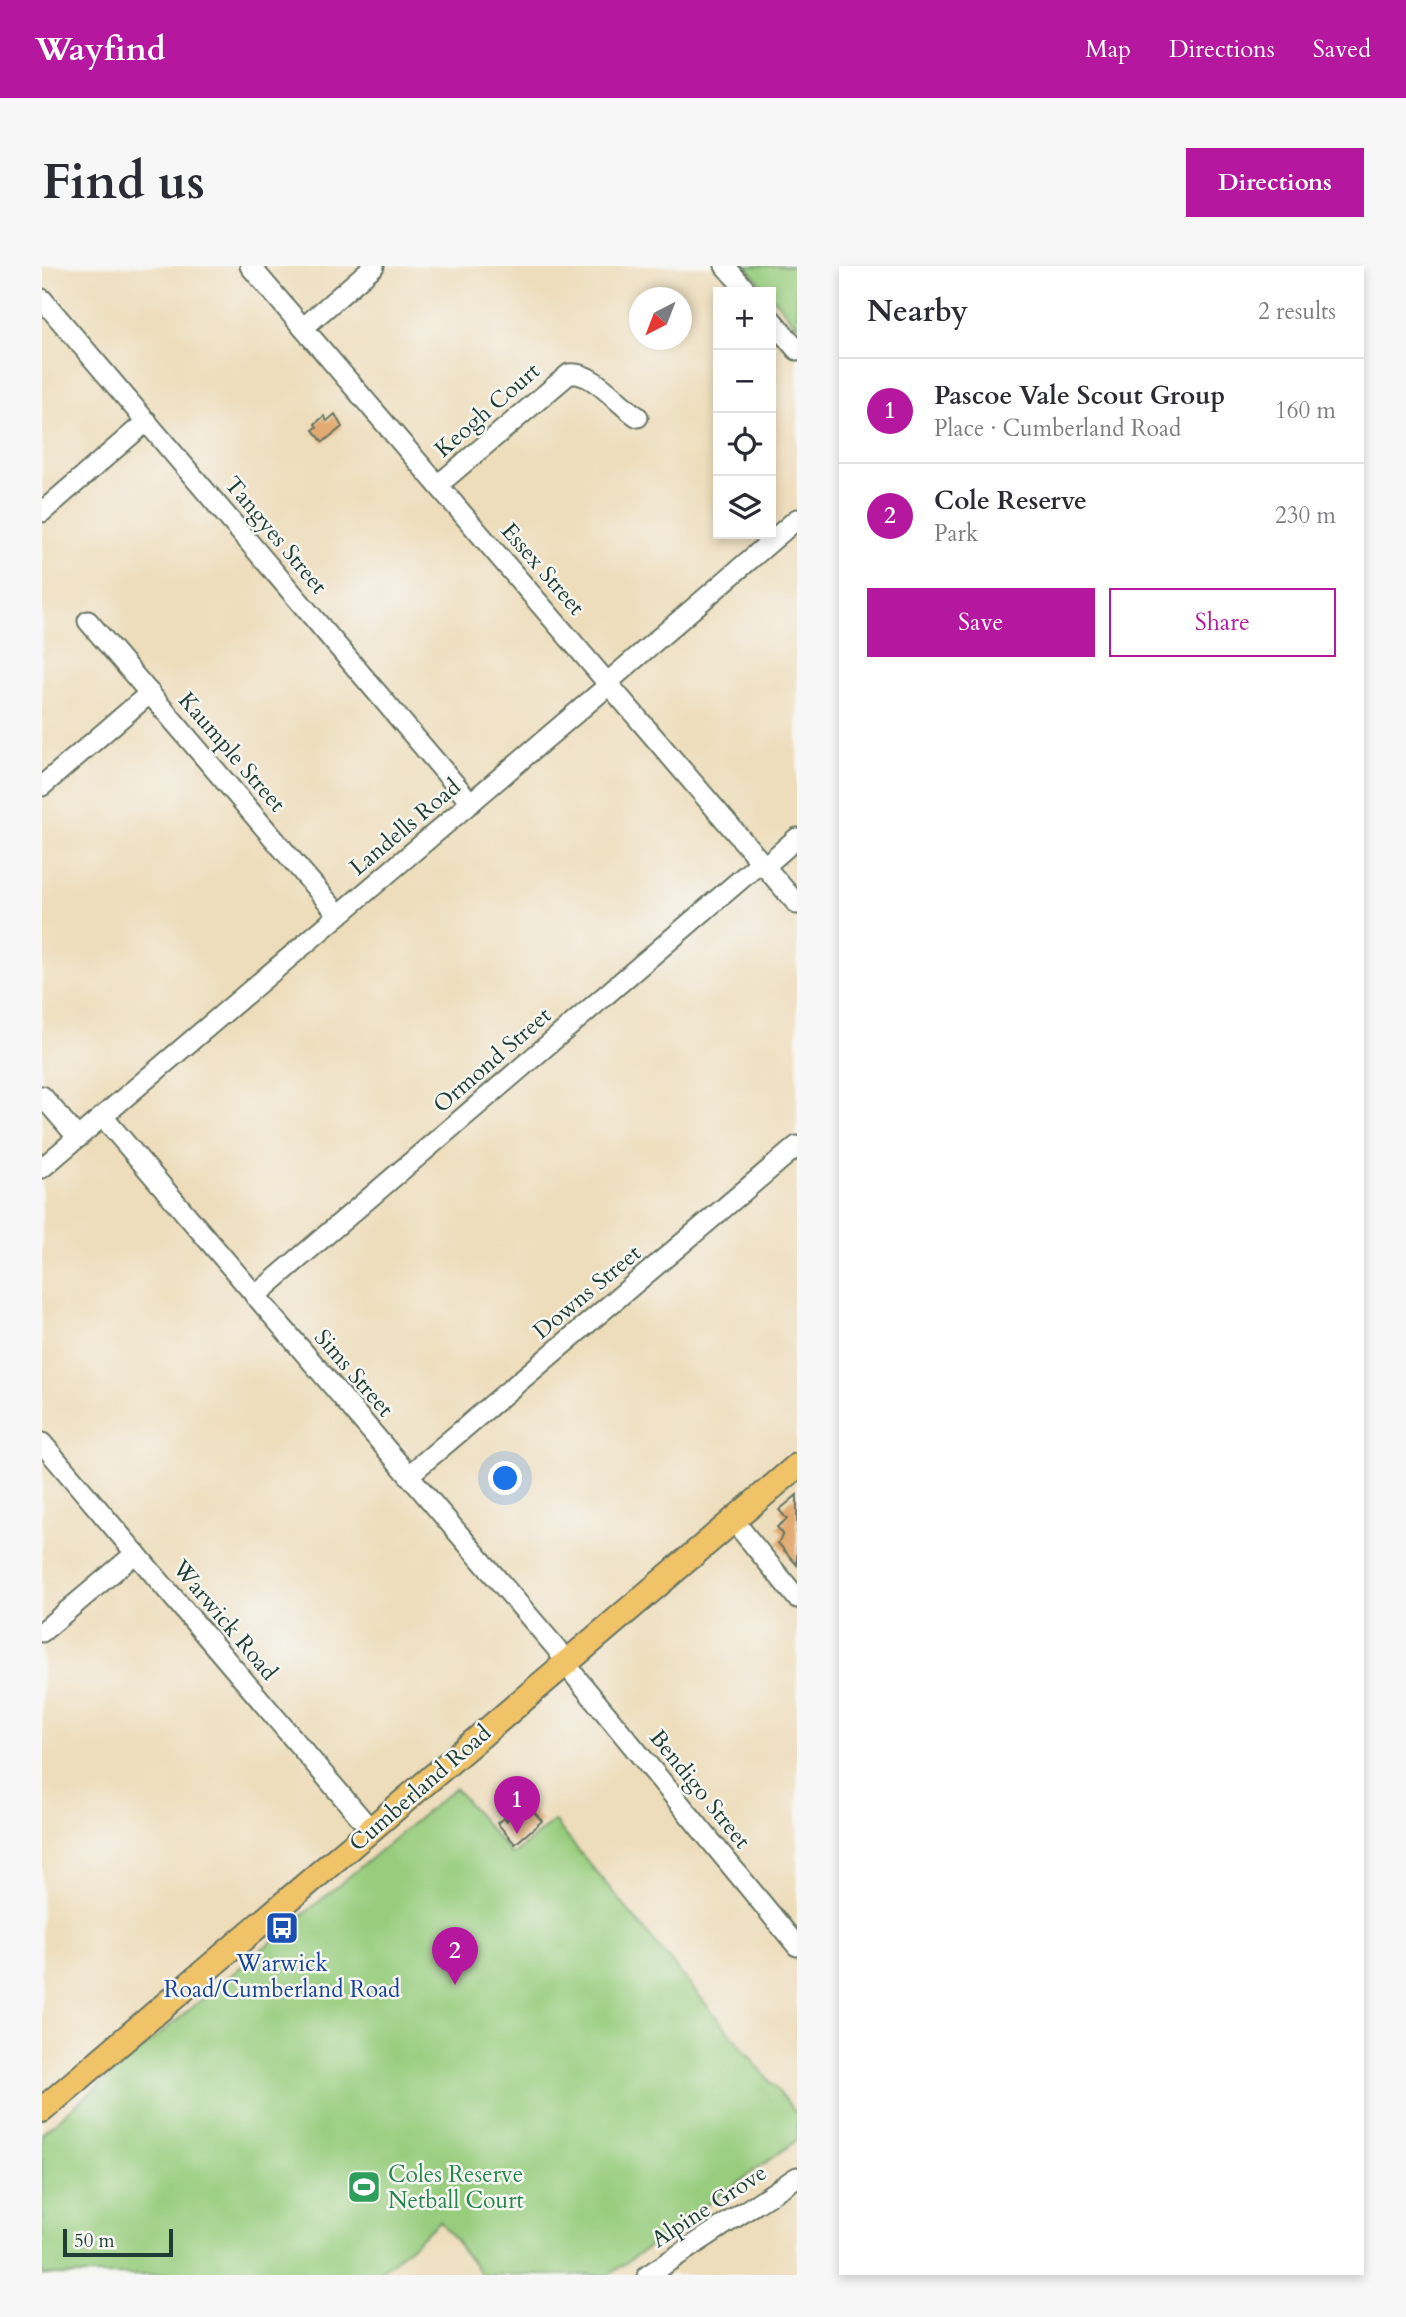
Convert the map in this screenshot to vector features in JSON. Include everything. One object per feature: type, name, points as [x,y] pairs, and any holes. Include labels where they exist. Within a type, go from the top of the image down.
[{"type":"main road","name":"Cumberland Road","points":[[42,2110],[797,1466]]},
{"type":"street","name":"Essex Street","points":[[250,266],[797,904]]},
{"type":"street","points":[[303,328],[374,266]]},
{"type":"street","points":[[725,266],[744,287]]},
{"type":"street","name":"Tangyes Street","points":[[42,299],[471,803]]},
{"type":"street","points":[[776,325],[797,350]]},
{"type":"street","name":"Keogh Court","points":[[438,485],[569,374],[590,376],[622,407],[638,417]]},
{"type":"street","points":[[42,512],[147,421]]},
{"type":"street","name":"Landells Road","points":[[42,1168],[471,803],[797,519]]},
{"type":"street","name":"Kaumple Street","points":[[88,621],[339,915]]},
{"type":"street","points":[[42,786],[150,693]]},
{"type":"street","name":"Ormond Street","points":[[255,1296],[797,838]]},
{"type":"street","points":[[42,1096],[78,1138]]},
{"type":"street","name":"Sims Street","points":[[103,1117],[566,1662]]},
{"type":"street","name":"Downs Street","points":[[409,1475],[797,1146]]},
{"type":"street","name":"Warwick Road","points":[[42,1443],[371,1830]]},
{"type":"street","points":[[733,1520],[797,1598]]},
{"type":"street","points":[[42,1632],[136,1553]]},
{"type":"street","name":"Bendigo Street","points":[[566,1662],[797,1946]]},
{"type":"street","name":"Alpine Grove","points":[[649,2275],[797,2177]]},
{"type":"green space","points":[[746,266],[797,266],[797,326],[776,301],[776,287],[764,287]]},
{"type":"green space","points":[[455,1788],[512,1855],[554,1821],[797,2114],[797,2140],[609,2275],[482,2275],[440,2221],[377,2275],[42,2275],[42,2133]]},
{"type":"building","points":[[335,414],[342,427],[323,442],[313,430],[317,427],[315,424],[324,416],[327,421]]},
{"type":"building","points":[[797,1495],[797,1565],[778,1543],[783,1534],[777,1527],[787,1519],[779,1510]]},
{"type":"building","points":[[526,1803],[542,1821],[515,1844],[497,1823],[504,1818],[506,1821]]},
{"type":"place","name":"Pascoe Vale Scout Group","points":[[517,1834]]},
{"type":"place","name":"Warwick Road/Cumberland Road","points":[[282,1928]]},
{"type":"place","name":"Cole Reserve","points":[[455,1985]]},
{"type":"place","name":"Coles Reserve Netball Court","points":[[364,2187]]}]
